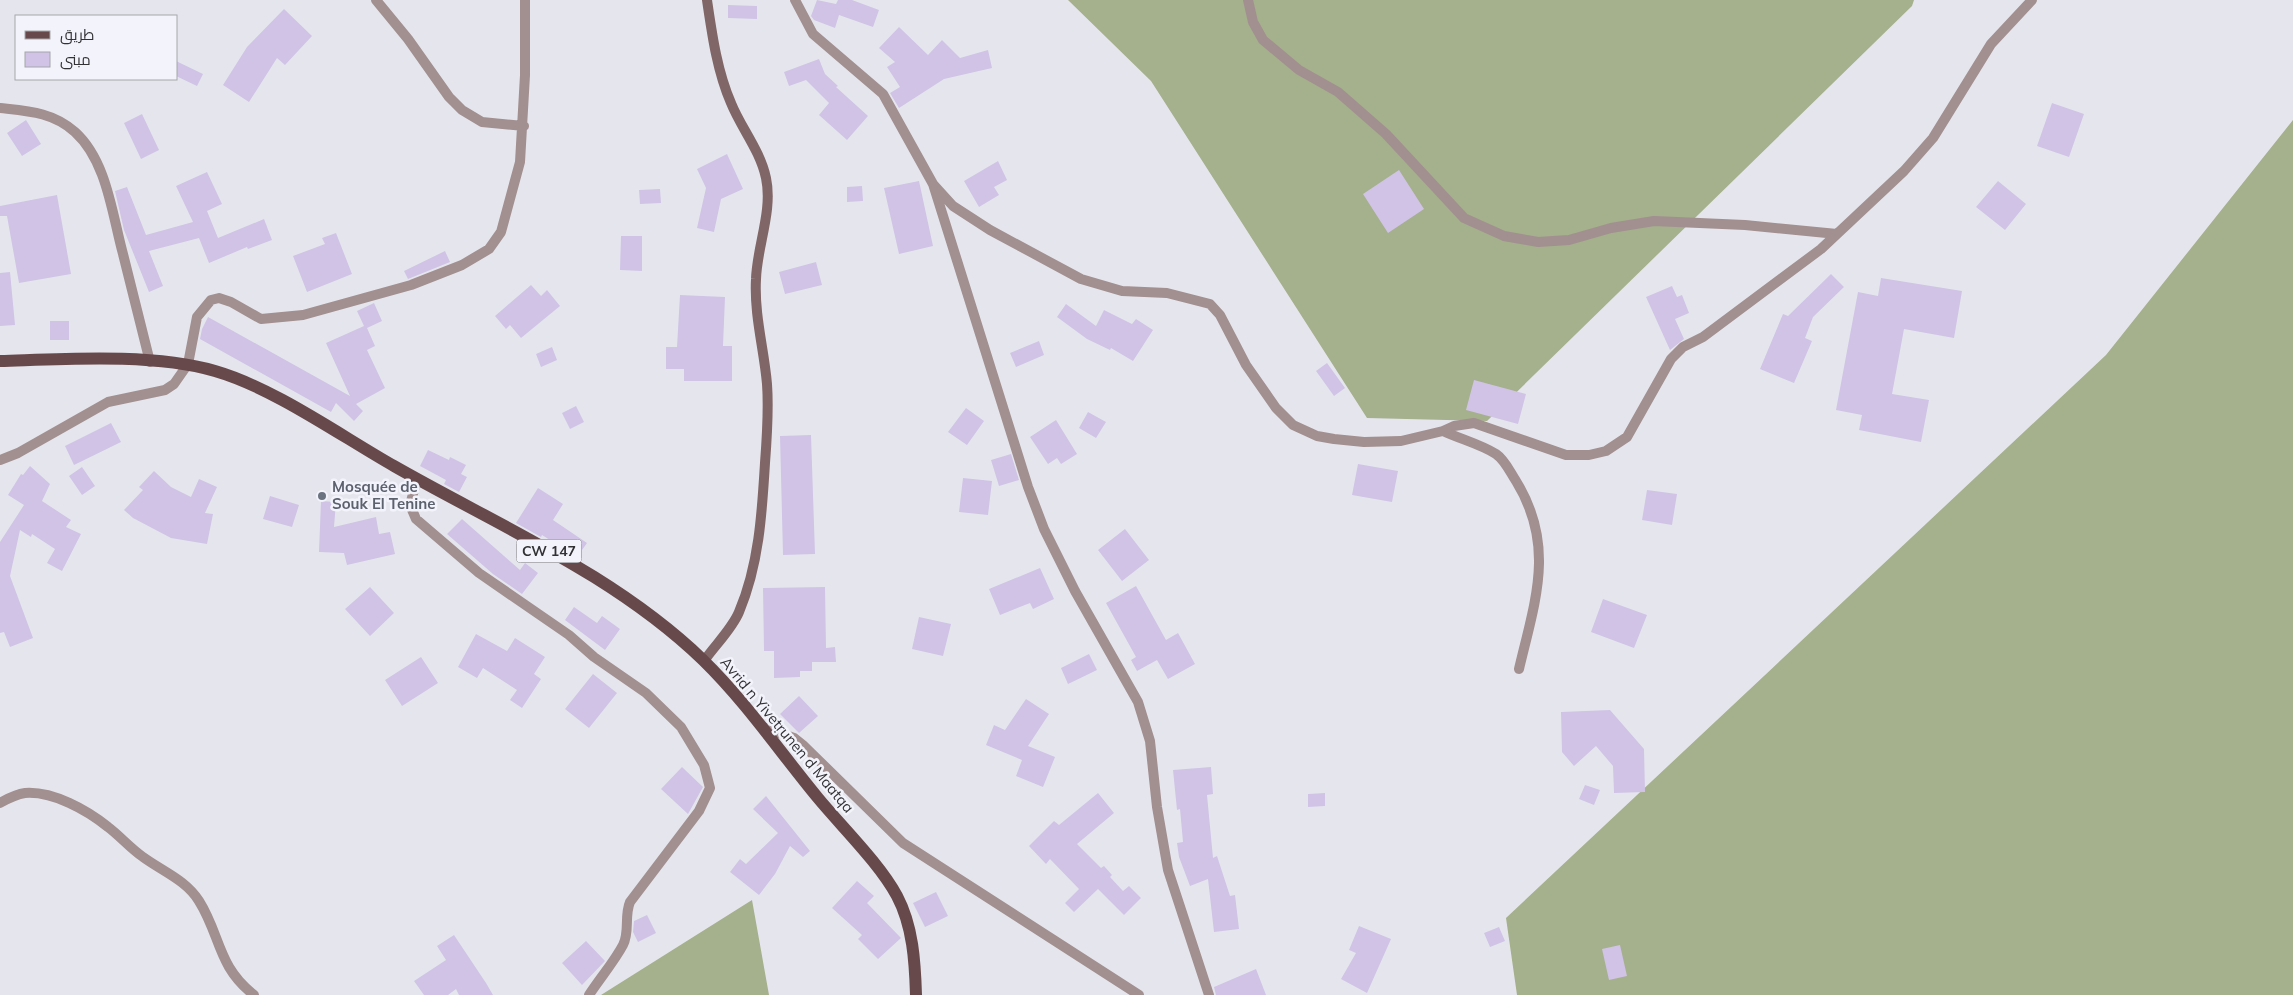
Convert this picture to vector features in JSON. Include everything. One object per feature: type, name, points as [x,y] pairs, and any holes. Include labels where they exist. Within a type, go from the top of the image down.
[{"type":"main road","points":[[704,661],[738,614],[749,586],[757,546],[763,497],[768,414],[765,367],[757,312],[756,279],[768,200],[766,178],[755,146],[731,104],[722,79],[707,0]]},
{"type":"main road","name":"Avrid n Yivetṛunen d Maatqa","points":[[0,360],[188,364],[219,372],[295,408],[417,479],[486,514],[644,610],[704,661],[763,727],[897,896],[914,949],[916,995]]},
{"type":"street","points":[[376,0],[408,39],[449,98],[462,110],[482,122],[524,126]]},
{"type":"street","points":[[0,460],[18,453],[108,402],[165,390],[174,384],[188,364],[197,317],[211,300],[219,298],[231,302],[260,319],[303,315],[411,285],[462,265],[489,249],[500,232],[520,162],[524,126],[525,0]]},
{"type":"street","points":[[795,0],[813,34],[883,94],[932,184],[1028,487],[1044,529],[1138,702],[1150,741],[1155,770],[1156,807],[1168,870],[1209,995]]},
{"type":"street","points":[[1248,0],[1252,22],[1269,45],[1299,70],[1338,92],[1386,134],[1404,156],[1464,218],[1504,236],[1538,242],[1569,240],[1611,228],[1654,221],[1745,225],[1837,234]]},
{"type":"street","points":[[932,184],[953,206],[990,230],[1081,279],[1122,291],[1167,293],[1210,304],[1220,316],[1246,365],[1276,408],[1293,425],[1303,430],[1334,440],[1364,442],[1401,441],[1443,431],[1454,426],[1474,423],[1566,455],[1589,455],[1606,451],[1626,438],[1671,359],[1683,347],[1703,337],[1775,284],[1837,234],[1904,171],[1933,138],[1991,44],[2032,0]]},
{"type":"street","points":[[0,108],[38,112],[53,118],[74,132],[91,151],[104,180],[150,362]]},
{"type":"street","points":[[1443,431],[1501,458],[1524,494],[1534,522],[1539,543],[1538,580],[1519,669]]},
{"type":"street","points":[[417,479],[410,505],[416,519],[479,573],[569,635],[594,657],[646,693],[681,727],[704,765],[710,780],[710,788],[700,811],[630,902],[626,912],[626,935],[623,945],[590,995]]},
{"type":"street","points":[[763,727],[794,738],[804,746],[902,843],[1139,995]]},
{"type":"street","points":[[0,803],[23,793],[39,793],[60,799],[108,826],[143,857],[178,879],[198,899],[229,971],[242,986],[254,995]]},
{"type":"green space","points":[[1068,0],[1914,0],[1912,6],[1487,421],[1367,418],[1151,81]]},
{"type":"green space","points":[[2293,120],[2293,995],[1517,995],[1506,918],[2106,355]]},
{"type":"green space","points":[[752,900],[769,995],[601,995]]},
{"type":"building","points":[[817,0],[836,4],[838,0],[852,0],[879,10],[873,27],[839,15],[835,28],[814,20],[811,16]]},
{"type":"building","points":[[728,5],[757,6],[757,19],[728,18]]},
{"type":"building","points":[[284,9],[312,36],[285,65],[277,58],[249,102],[223,85],[247,47]]},
{"type":"building","points":[[899,27],[928,55],[942,40],[960,58],[988,50],[992,68],[944,79],[899,108],[890,93],[900,87],[887,67],[895,62],[879,48]]},
{"type":"building","points":[[819,59],[825,74],[838,86],[836,87],[868,116],[847,140],[819,115],[829,103],[806,80],[789,86],[784,72]]},
{"type":"building","points":[[178,62],[203,74],[197,86],[178,77]]},
{"type":"building","points":[[2052,103],[2084,114],[2069,157],[2037,146]]},
{"type":"building","points":[[142,114],[159,150],[141,159],[124,123]]},
{"type":"building","points":[[26,120],[41,144],[22,156],[7,133]]},
{"type":"building","points":[[727,154],[743,189],[721,199],[714,232],[697,228],[706,188],[697,169]]},
{"type":"building","points":[[998,161],[1007,180],[994,187],[999,195],[979,207],[964,181]]},
{"type":"building","points":[[1399,170],[1424,209],[1388,233],[1363,194]]},
{"type":"building","points":[[207,172],[222,204],[207,211],[218,238],[264,219],[272,240],[248,249],[247,247],[209,263],[199,238],[149,251],[163,286],[149,292],[124,230],[115,191],[127,187],[146,235],[193,222],[176,186]]},
{"type":"building","points":[[919,181],[933,246],[899,254],[884,188]]},
{"type":"building","points":[[1998,181],[2026,204],[2005,230],[1976,207]]},
{"type":"building","points":[[862,186],[863,201],[847,202],[847,187]]},
{"type":"building","points":[[660,189],[661,203],[640,204],[639,190]]},
{"type":"building","points":[[57,195],[71,274],[19,283],[7,216],[0,216],[0,206]]},
{"type":"building","points":[[336,233],[352,274],[307,292],[293,256],[325,244],[322,238]]},
{"type":"building","points":[[621,236],[642,236],[642,271],[620,270]]},
{"type":"building","points":[[445,251],[450,262],[408,279],[404,271]]},
{"type":"building","points":[[816,262],[822,285],[785,294],[779,272]]},
{"type":"building","points":[[10,272],[15,325],[0,326],[0,273]]},
{"type":"building","points":[[1831,274],[1844,287],[1813,317],[1805,338],[1812,341],[1794,383],[1760,369],[1783,314],[1788,316]]},
{"type":"building","points":[[1881,278],[1962,291],[1954,338],[1904,329],[1892,394],[1929,400],[1921,442],[1859,430],[1862,415],[1836,410],[1858,292],[1878,296]]},
{"type":"building","points":[[531,285],[541,296],[547,290],[560,306],[521,338],[510,325],[506,329],[495,316]]},
{"type":"building","points":[[1672,286],[1677,297],[1682,295],[1689,313],[1675,319],[1684,339],[1670,350],[1646,297]]},
{"type":"building","points":[[680,295],[725,297],[723,346],[732,346],[732,381],[684,381],[684,369],[666,369],[666,347],[677,347]]},
{"type":"building","points":[[374,303],[382,321],[367,328],[375,346],[367,350],[385,388],[356,404],[363,411],[354,421],[336,403],[331,412],[200,339],[202,329],[208,317],[350,396],[326,343],[364,326],[357,311]]},
{"type":"building","points":[[1066,304],[1096,326],[1104,310],[1132,324],[1136,319],[1153,330],[1133,361],[1111,348],[1110,350],[1087,339],[1057,317]]},
{"type":"building","points":[[50,321],[69,321],[69,340],[50,340]]},
{"type":"building","points":[[1039,341],[1044,355],[1016,367],[1010,353]]},
{"type":"building","points":[[552,347],[557,360],[541,367],[536,354]]},
{"type":"building","points":[[1327,363],[1345,388],[1334,396],[1316,371]]},
{"type":"building","points":[[1474,380],[1526,394],[1518,424],[1466,410]]},
{"type":"building","points":[[576,406],[584,422],[570,429],[562,413]]},
{"type":"building","points":[[966,408],[984,421],[967,445],[948,432]]},
{"type":"building","points":[[1088,412],[1106,422],[1096,438],[1079,428]]},
{"type":"building","points":[[1056,420],[1077,454],[1061,464],[1057,458],[1048,464],[1030,437]]},
{"type":"building","points":[[111,423],[121,442],[74,465],[65,446]]},
{"type":"building","points":[[811,435],[815,554],[783,555],[780,436]]},
{"type":"building","points":[[428,450],[449,460],[450,457],[466,465],[461,474],[467,477],[459,492],[444,484],[446,480],[420,466]]},
{"type":"building","points":[[1011,454],[1019,480],[999,486],[991,460]]},
{"type":"building","points":[[1358,464],[1398,471],[1392,502],[1352,495]]},
{"type":"building","points":[[30,466],[50,484],[42,501],[71,520],[66,527],[81,534],[62,571],[47,563],[55,549],[32,534],[31,537],[20,530],[10,576],[33,638],[10,647],[4,632],[0,633],[0,542],[24,505],[8,495],[21,474],[23,475]]},
{"type":"building","points":[[82,467],[95,486],[82,495],[69,476]]},
{"type":"building","points":[[154,471],[171,487],[191,497],[199,479],[217,487],[205,513],[213,514],[207,544],[171,538],[133,518],[124,510],[143,490],[139,487]]},
{"type":"building","points":[[963,478],[992,481],[988,515],[959,512]]},
{"type":"building","points":[[538,488],[563,504],[553,520],[587,543],[577,557],[542,535],[541,537],[516,523]]},
{"type":"building","points":[[1647,490],[1677,494],[1672,525],[1642,520]]},
{"type":"building","points":[[270,496],[299,505],[292,527],[263,519]]},
{"type":"building","points":[[321,501],[336,502],[334,527],[376,517],[379,534],[390,532],[395,554],[347,565],[344,553],[319,552]]},
{"type":"building","points":[[462,519],[520,570],[525,563],[538,573],[522,594],[493,574],[447,534]]},
{"type":"building","points":[[1125,529],[1149,560],[1122,581],[1098,550]]},
{"type":"building","points":[[1040,568],[1054,599],[1033,609],[1030,603],[1000,615],[989,589]]},
{"type":"building","points":[[1136,586],[1166,640],[1178,633],[1195,664],[1168,679],[1157,660],[1137,671],[1131,660],[1136,657],[1106,603]]},
{"type":"building","points":[[370,587],[394,613],[370,636],[345,609]]},
{"type":"building","points":[[825,587],[826,648],[835,647],[836,662],[812,662],[812,671],[800,671],[800,677],[774,678],[774,651],[764,651],[763,588]]},
{"type":"building","points":[[1603,599],[1647,615],[1634,648],[1591,632]]},
{"type":"building","points":[[574,607],[597,623],[602,616],[620,629],[605,650],[565,620]]},
{"type":"building","points":[[919,617],[951,624],[943,656],[912,649]]},
{"type":"building","points":[[476,634],[507,651],[515,638],[545,657],[534,674],[541,679],[522,708],[510,700],[517,690],[483,668],[477,678],[458,667]]},
{"type":"building","points":[[1089,654],[1097,670],[1068,684],[1061,668]]},
{"type":"building","points":[[421,657],[438,683],[402,706],[385,680]]},
{"type":"building","points":[[593,674],[617,693],[589,728],[565,709]]},
{"type":"building","points":[[799,696],[818,716],[799,733],[780,714]]},
{"type":"building","points":[[1026,699],[1049,714],[1028,746],[1055,757],[1043,787],[1016,776],[1022,760],[986,745],[994,725],[1005,730]]},
{"type":"building","points":[[1610,710],[1644,749],[1645,792],[1614,793],[1613,766],[1596,746],[1574,766],[1562,752],[1561,712]]},
{"type":"building","points":[[682,767],[703,787],[688,814],[661,789]]},
{"type":"building","points":[[1211,767],[1213,794],[1207,795],[1213,858],[1217,856],[1230,896],[1235,895],[1239,929],[1214,932],[1208,879],[1190,886],[1179,857],[1177,843],[1183,842],[1180,809],[1177,810],[1173,770]]},
{"type":"building","points":[[1585,785],[1600,790],[1594,805],[1579,799]]},
{"type":"building","points":[[1098,793],[1114,813],[1077,844],[1101,868],[1104,866],[1112,875],[1110,877],[1123,891],[1129,886],[1141,898],[1124,915],[1098,889],[1074,912],[1065,903],[1079,889],[1050,859],[1046,864],[1029,846],[1054,821],[1059,825]]},
{"type":"building","points":[[1325,793],[1325,806],[1308,807],[1308,794]]},
{"type":"building","points":[[766,796],[810,851],[803,857],[790,846],[775,874],[759,895],[730,872],[740,859],[746,864],[778,833],[753,809]]},
{"type":"building","points":[[857,881],[874,896],[867,903],[901,938],[878,959],[858,939],[862,935],[832,908]]},
{"type":"building","points":[[936,892],[948,916],[925,927],[913,903]]},
{"type":"building","points":[[647,915],[656,933],[638,942],[633,932],[634,921]]},
{"type":"building","points":[[1359,926],[1391,939],[1367,993],[1341,979],[1356,953],[1349,950]]},
{"type":"building","points":[[1499,927],[1505,941],[1490,947],[1484,933]]},
{"type":"building","points":[[454,935],[493,995],[459,995],[456,989],[448,995],[424,995],[414,981],[446,960],[437,946]]},
{"type":"building","points":[[586,941],[605,961],[582,985],[562,963]]},
{"type":"building","points":[[1620,945],[1627,976],[1609,980],[1602,949]]},
{"type":"building","points":[[1256,969],[1266,995],[1216,995],[1214,987]]},
{"type":"place","name":"Mosquée de Souk El Tenine","points":[[322,496]]}]
